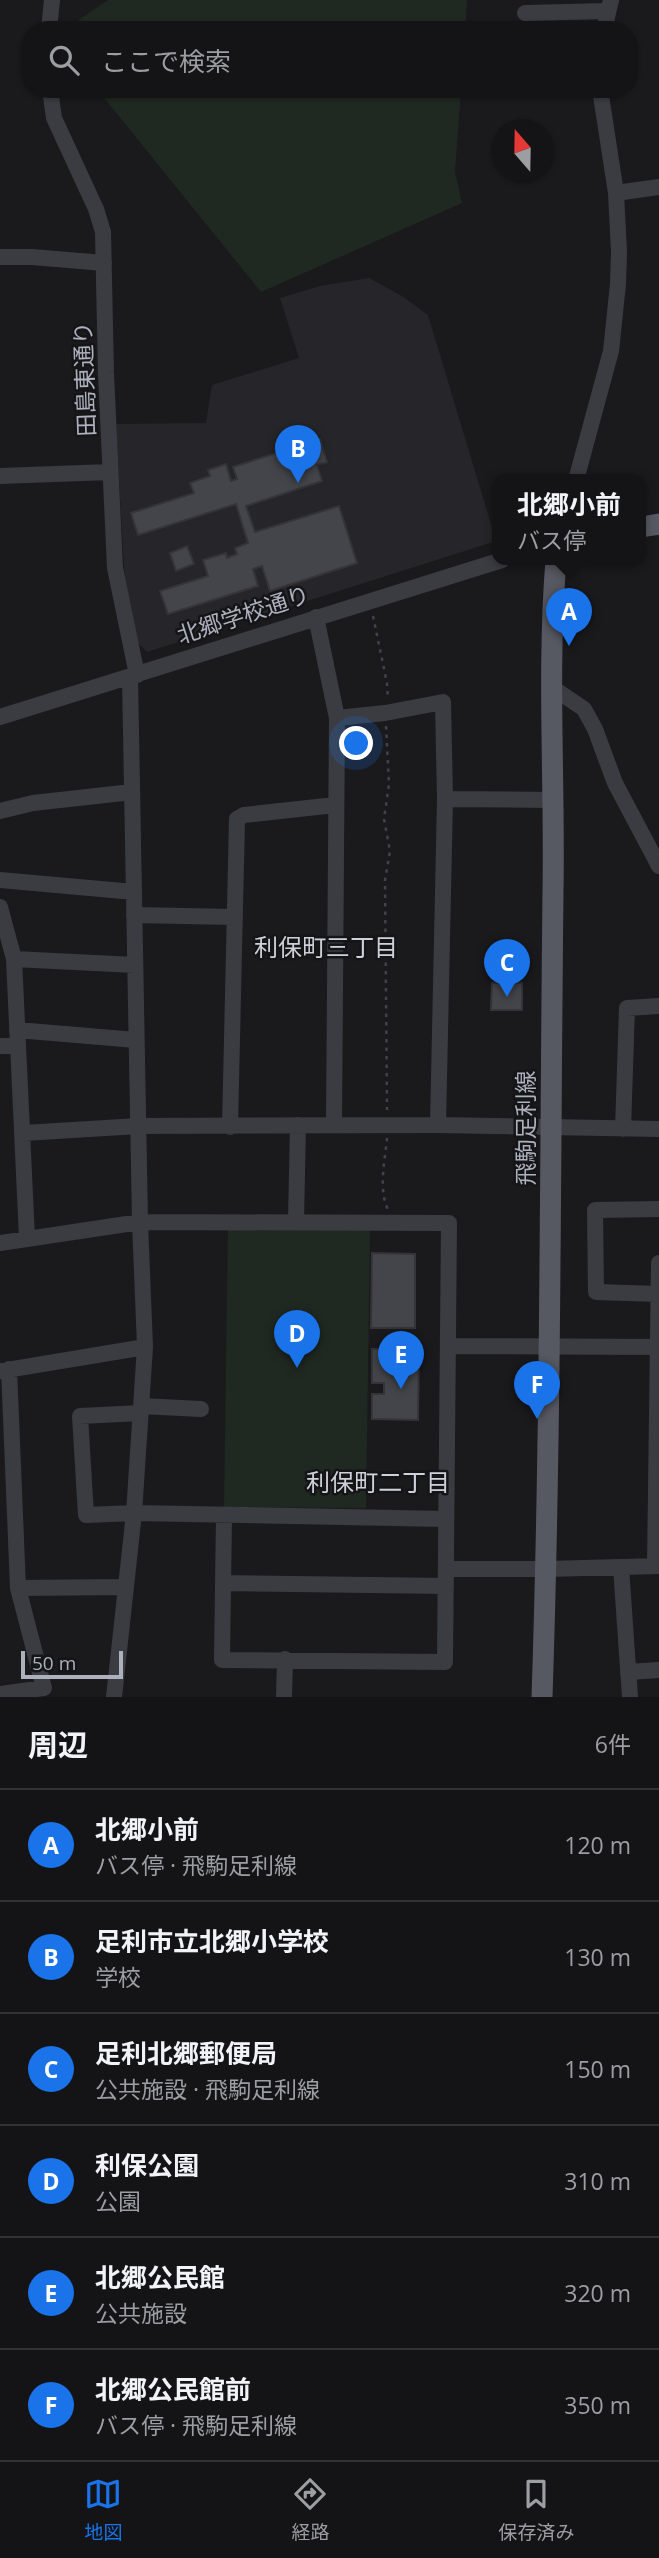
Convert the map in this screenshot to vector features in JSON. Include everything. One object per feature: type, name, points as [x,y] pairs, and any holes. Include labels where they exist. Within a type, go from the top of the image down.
[{"type":"main road","name":"飛駒足利線","points":[[542,1697],[550,1346],[556,565]]},
{"type":"street","points":[[50,21],[52,0]]},
{"type":"street","points":[[525,13],[609,6]]},
{"type":"street","name":"田島東通り","points":[[51,98],[54,118],[96,209],[103,232],[115,568],[134,676],[132,792],[136,1040],[145,1347],[134,1513],[114,1697]]},
{"type":"street","points":[[578,474],[603,382],[615,324],[619,252],[616,193],[601,98]]},
{"type":"street","points":[[616,193],[659,187]]},
{"type":"street","points":[[0,257],[104,262]]},
{"type":"street","points":[[0,476],[110,472]]},
{"type":"street","name":"北郷学校通り","points":[[0,718],[492,563]]},
{"type":"street","points":[[316,617],[337,718],[334,1125]]},
{"type":"street","points":[[553,688],[584,709],[595,729],[615,783],[659,866]]},
{"type":"street","points":[[337,718],[385,713],[443,702],[445,799],[438,1125]]},
{"type":"street","points":[[0,811],[33,803],[132,792]]},
{"type":"street","points":[[445,799],[554,800]]},
{"type":"street","points":[[230,1126],[237,819],[244,815],[335,806]]},
{"type":"street","points":[[0,880],[134,892]]},
{"type":"street","points":[[0,907],[14,959],[27,1238]]},
{"type":"street","points":[[134,915],[233,917]]},
{"type":"street","points":[[14,959],[135,965]]},
{"type":"street","points":[[623,1129],[627,1008],[659,1006]]},
{"type":"street","points":[[0,1046],[18,1038],[136,1040]]},
{"type":"street","points":[[296,1221],[298,1125]]},
{"type":"street","points":[[24,1133],[138,1126],[438,1125],[659,1129]]},
{"type":"street","points":[[658,1294],[596,1292],[595,1210],[659,1209]]},
{"type":"street","points":[[0,1243],[140,1222],[449,1223],[445,1662],[222,1660],[224,1515]]},
{"type":"street","points":[[446,1569],[657,1566],[659,1263]]},
{"type":"street","points":[[448,1346],[658,1347]]},
{"type":"street","points":[[0,1694],[44,1688],[18,1588],[5,1370],[145,1347]]},
{"type":"street","points":[[201,1409],[141,1410],[80,1416],[86,1514],[446,1519]]},
{"type":"street","points":[[621,1567],[630,1697]]},
{"type":"street","points":[[223,1583],[446,1586]]},
{"type":"street","points":[[18,1588],[126,1587]]},
{"type":"street","points":[[284,1697],[285,1659]]},
{"type":"street","points":[[628,1672],[659,1670]]},
{"type":"path","points":[[373,614],[387,683],[385,713],[389,784],[384,819],[390,851],[385,880],[387,1141],[384,1155],[384,1201],[389,1213],[383,1222]]},
{"type":"shaded area","points":[[108,0],[467,0],[466,21],[77,21]]},
{"type":"shaded area","points":[[104,98],[460,98],[455,172],[462,203],[261,292]]},
{"type":"shaded area","points":[[369,278],[402,296],[428,315],[492,528],[492,542],[147,652],[137,642],[125,585],[116,424],[206,423],[212,385],[299,358],[280,298],[320,286]]},
{"type":"shaded area","points":[[228,1228],[370,1230],[366,1508],[224,1507]]},
{"type":"building","points":[[320,439],[327,462],[317,465],[322,481],[246,506],[255,532],[339,506],[357,563],[270,591],[262,566],[253,569],[258,586],[168,614],[160,591],[208,576],[203,560],[226,553],[227,558],[237,554],[235,548],[248,543],[236,504],[138,535],[131,513],[194,493],[190,483],[210,476],[208,470],[226,464],[231,481],[237,479],[233,467]]},
{"type":"building","points":[[187,546],[194,564],[176,571],[170,553]]},
{"type":"building","points":[[492,983],[522,983],[522,1010],[491,1010]]},
{"type":"building","points":[[372,1253],[415,1254],[415,1328],[371,1328]]},
{"type":"building","points":[[372,1349],[419,1349],[418,1420],[372,1419],[372,1394],[384,1394],[384,1383],[372,1383]]},
{"type":"place","name":"足利市立北郷小学校","points":[[298,483]]},
{"type":"place","name":"北郷小前","points":[[569,646]]},
{"type":"place","name":"足利北郷郵便局","points":[[507,997]]},
{"type":"place","name":"利保公園","points":[[297,1368]]},
{"type":"place","name":"北郷公民館","points":[[401,1389]]},
{"type":"place","name":"北郷公民館前","points":[[537,1419]]},
{"type":"district","name":"利保町三丁目","points":[[326,946]]},
{"type":"district","name":"利保町二丁目","points":[[378,1481]]}]
